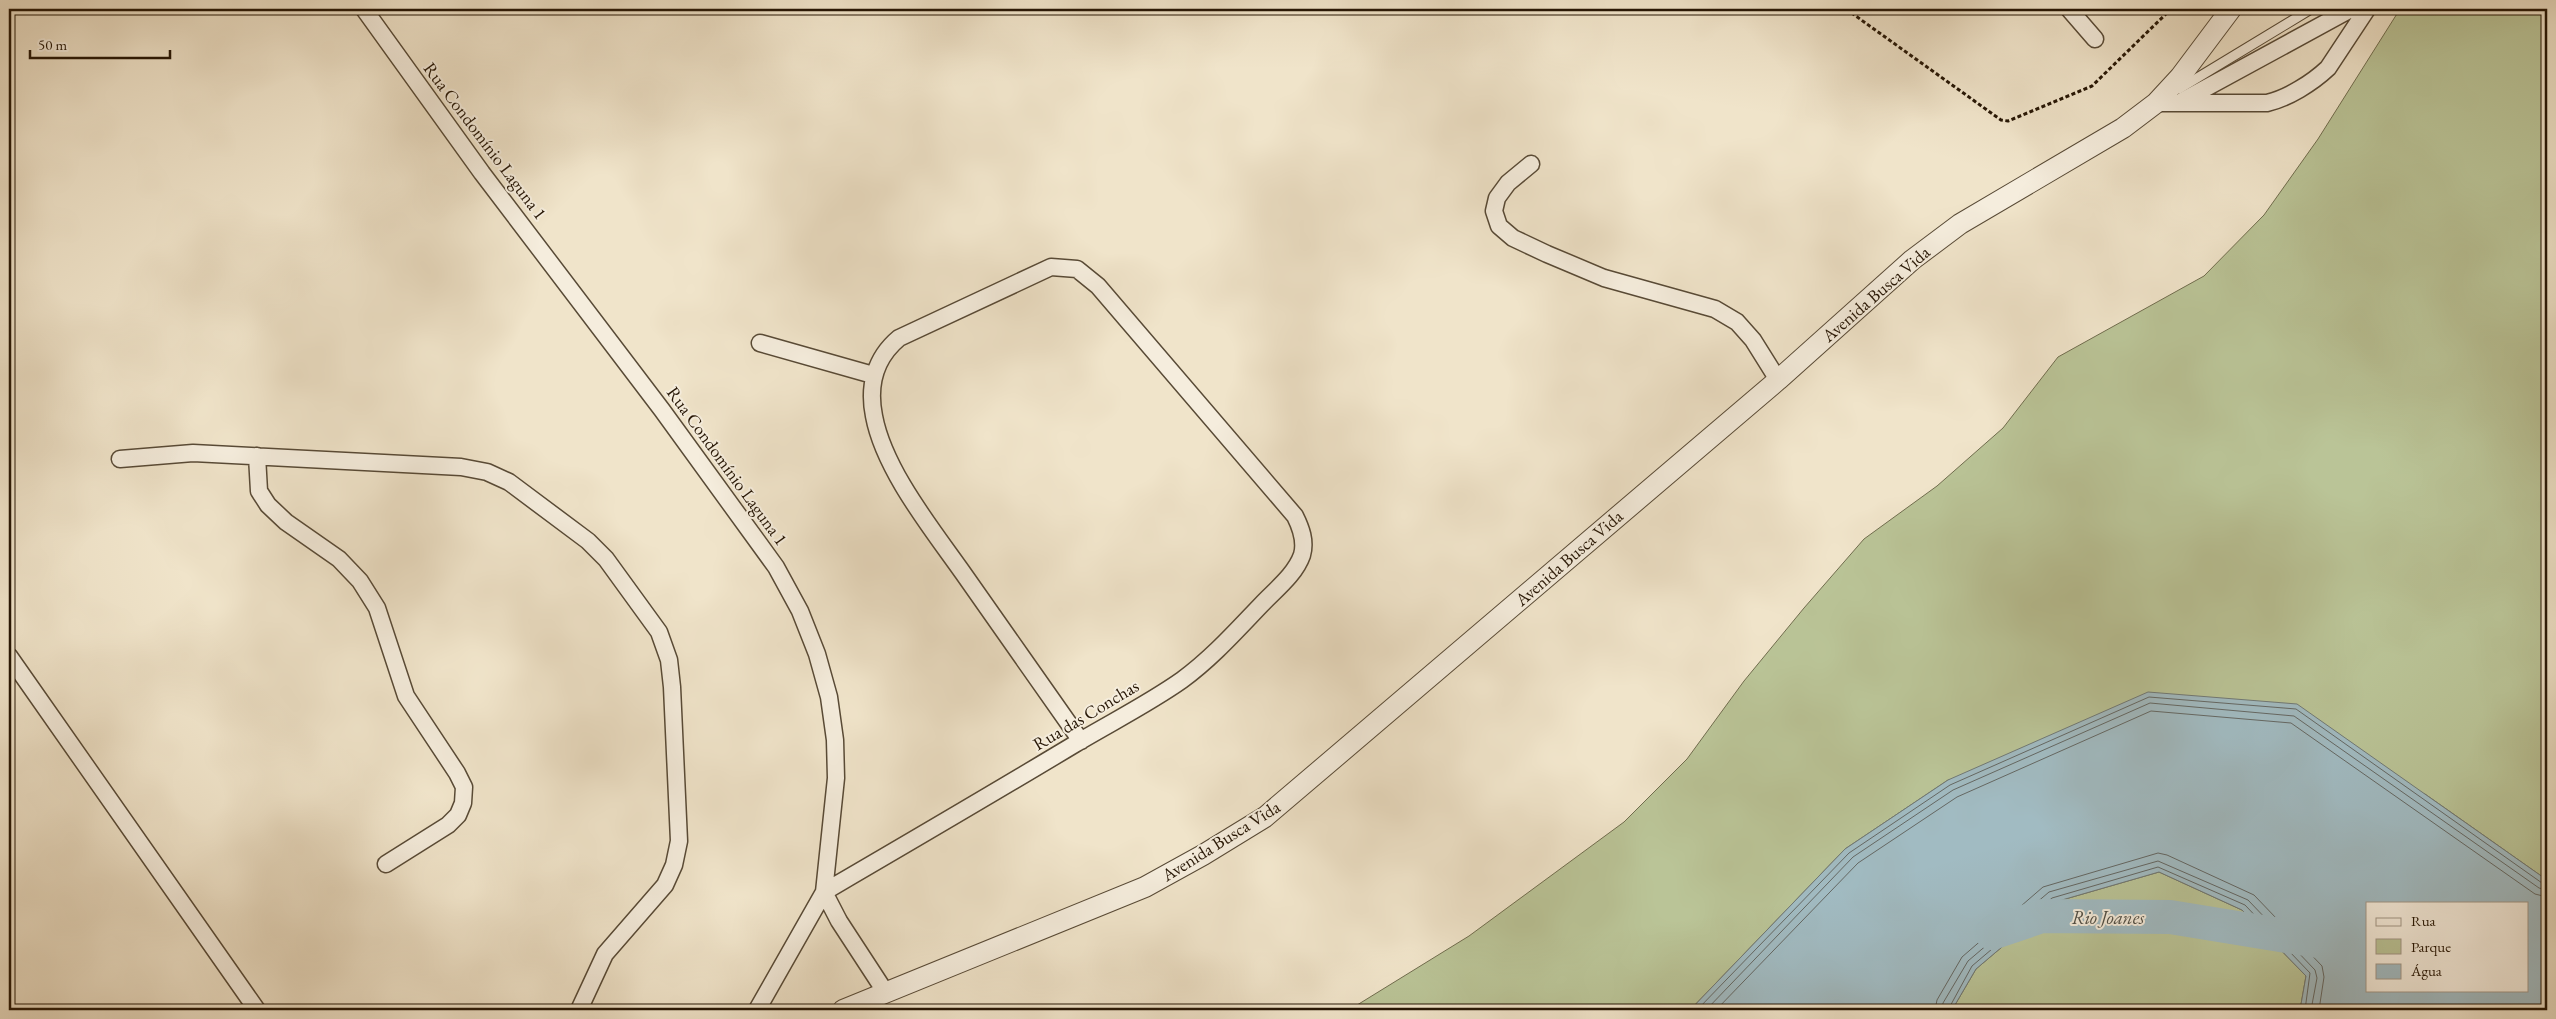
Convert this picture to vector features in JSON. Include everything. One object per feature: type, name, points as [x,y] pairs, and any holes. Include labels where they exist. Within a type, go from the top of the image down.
[{"type":"street","name":"Rua Condomínio Laguna 1","points":[[364,9],[482,173],[737,512],[776,567],[800,611],[817,654],[826,688],[835,740],[836,778],[833,824],[824,892],[757,1010]]},
{"type":"street","points":[[2070,9],[2095,39]]},
{"type":"street","name":"Avenida Busca Vida","points":[[843,1010],[1145,888],[1204,855],[1265,817],[1778,380],[1912,260],[1960,224],[2123,128],[2156,103],[2180,77],[2231,9]]},
{"type":"street","points":[[2179,102],[2351,9]]},
{"type":"street","points":[[2156,103],[2267,103],[2278,100],[2320,76],[2328,68],[2367,9]]},
{"type":"street","points":[[1531,164],[1508,183],[1497,198],[1494,211],[1499,226],[1513,238],[1604,278],[1715,309],[1742,328],[1778,380]]},
{"type":"street","name":"Rua das Conchas","points":[[824,892],[1182,680],[1216,651],[1282,583],[1302,556],[1304,543],[1302,530],[1295,516],[1098,286],[1077,269],[1052,267],[1035,273],[900,338],[884,353],[873,375]]},
{"type":"street","points":[[760,343],[873,375],[873,414],[878,433],[901,483],[1081,741]]},
{"type":"street","points":[[120,459],[193,453],[461,467],[494,475],[526,493],[588,541],[606,559],[659,632],[669,660],[672,687],[679,841],[674,865],[660,891],[605,954],[579,1010]]},
{"type":"street","points":[[257,456],[259,491],[268,505],[286,522],[339,559],[360,581],[377,608],[406,696],[457,772],[464,788],[464,803],[458,815],[448,825],[386,864]]},
{"type":"street","points":[[9,656],[257,1010]]},
{"type":"street","points":[[824,892],[848,936],[886,993]]},
{"type":"lane","points":[[2156,103],[2311,9]]},
{"type":"path","points":[[713,9],[722,11],[727,9]]},
{"type":"path","points":[[1846,9],[1995,116],[2001,120],[2008,121],[2092,86],[2108,73],[2171,9]]},
{"type":"green space","points":[[2400,9],[2547,9],[2547,880],[2425,794],[1948,780],[1845,849],[1690,1010],[1349,1010],[1469,936],[1624,822],[1687,759],[1744,681],[1864,539],[1937,486],[2003,428],[2058,357],[2204,276],[2264,215],[2318,139]]},
{"type":"green space","points":[[2159,872],[2242,910],[2306,976],[2300,1010],[1952,1010],[1976,969],[2055,902]]},
{"type":"water","points":[[2148,692],[2297,704],[2547,880],[2547,1010],[2300,1010],[2306,976],[2242,910],[2159,872],[2055,902],[1976,969],[1952,1010],[1690,1010],[1845,849],[1948,780]]},
{"type":"waterway","name":"Rio Joanes","points":[[1992,933],[2042,916],[2170,917],[2366,949]]}]
